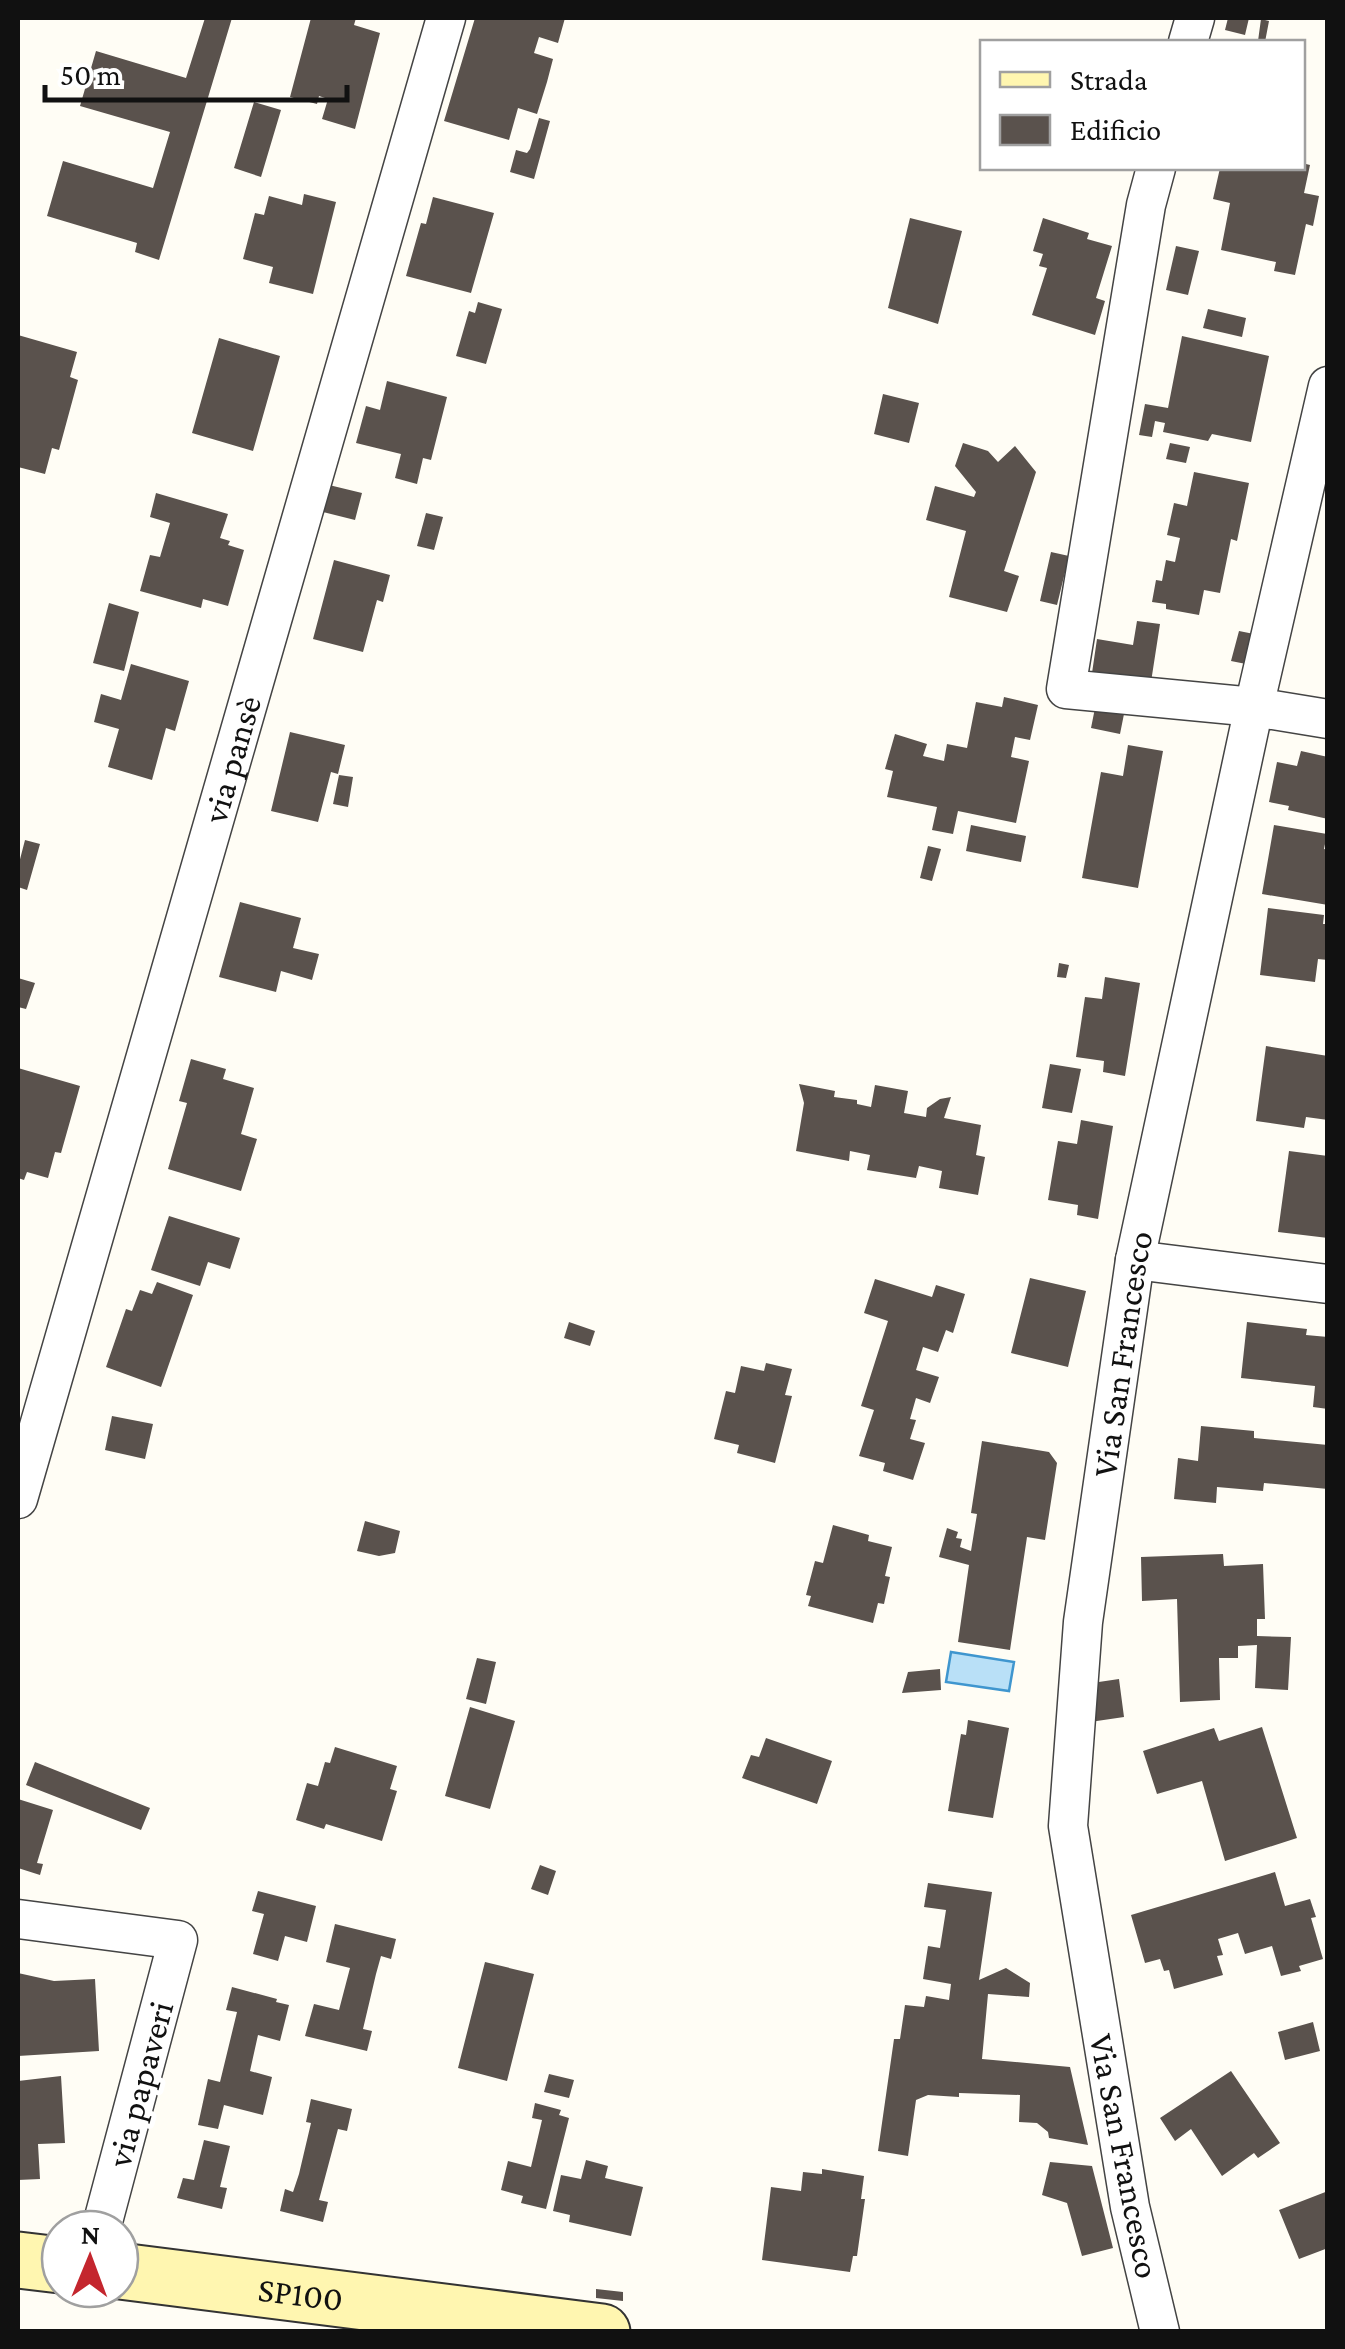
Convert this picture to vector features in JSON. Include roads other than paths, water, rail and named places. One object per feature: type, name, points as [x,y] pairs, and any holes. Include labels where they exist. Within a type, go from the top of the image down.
[{"type":"main road","name":"SP100","points":[[140,2274],[602,2332]]},
{"type":"street","name":"via pansè","points":[[18,1499],[446,18]]},
{"type":"street","points":[[1155,170],[1146,205],[1066,689],[1254,707],[1328,719]]},
{"type":"street","name":"Via San Francesco","points":[[1160,2332],[1130,2207],[1068,1826],[1084,1622],[1135,1260],[1254,707],[1321,449],[1328,386]]},
{"type":"street","points":[[1135,1260],[1328,1284]]},
{"type":"street","name":"via papaveri","points":[[18,1919],[178,1940],[106,2209]]},
{"type":"water","points":[[951,1652],[1014,1662],[1009,1691],[946,1682]]}]
